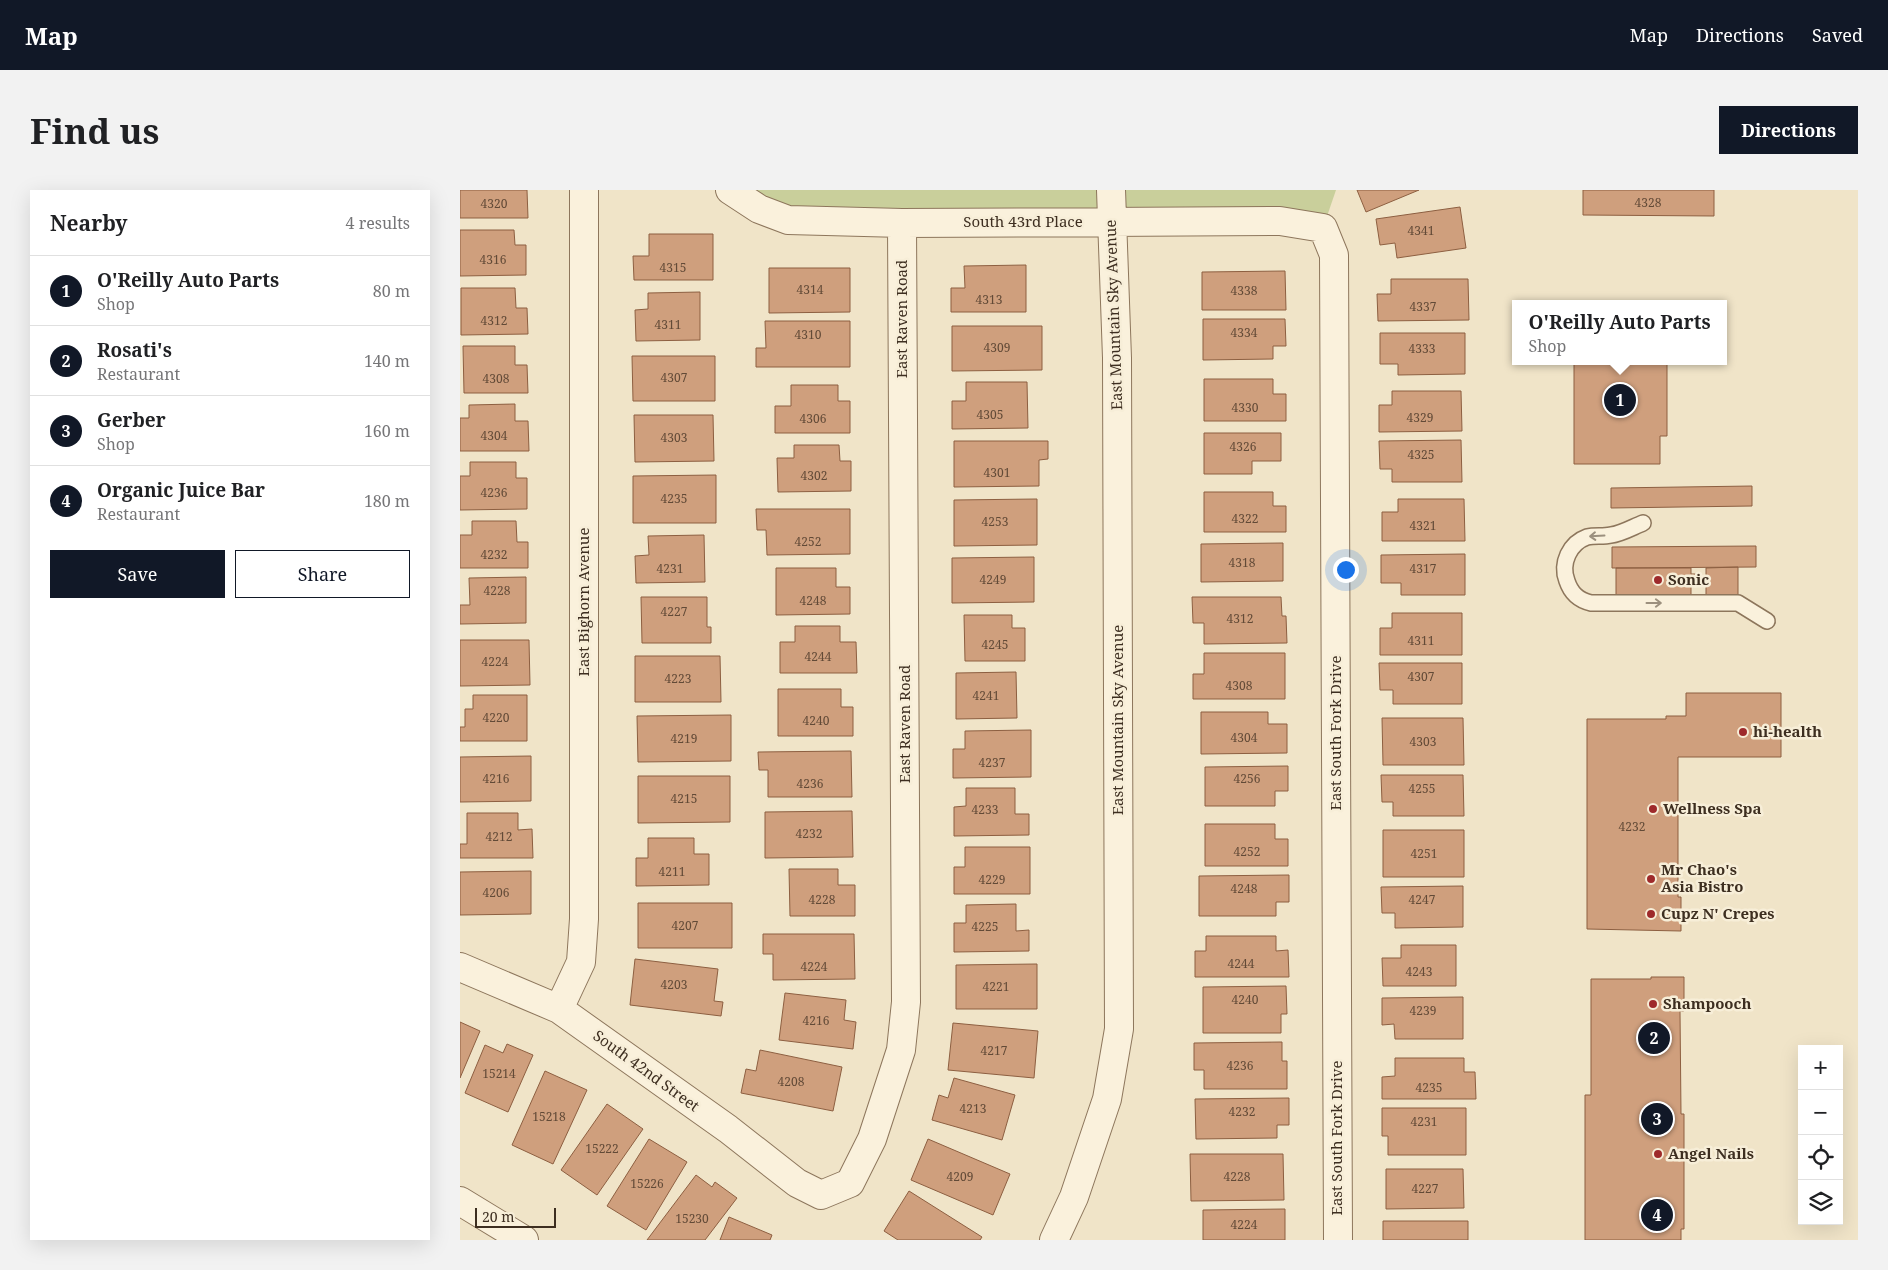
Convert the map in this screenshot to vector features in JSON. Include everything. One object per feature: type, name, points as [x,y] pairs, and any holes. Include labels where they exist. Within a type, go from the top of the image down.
[{"type":"street","name":"East Bighorn Avenue","points":[[559,1009],[581,962],[584,919],[584,190]]},
{"type":"street","name":"South 43rd Place","points":[[730,190],[759,209],[788,220],[902,223],[1280,221],[1323,228]]},
{"type":"street","name":"East Mountain Sky Avenue","points":[[1054,1240],[1074,1197],[1107,1100],[1119,1029],[1117,358],[1111,190]]},
{"type":"street","name":"East Raven Road","points":[[821,1195],[850,1183],[872,1140],[901,1050],[906,1002],[902,223]]},
{"type":"street","name":"East South Fork Drive","points":[[1323,228],[1334,255],[1338,1240]]},
{"type":"street","name":"South 42nd Street","points":[[460,967],[559,1009],[728,1129],[797,1183],[821,1195]]},
{"type":"street","points":[[460,1201],[524,1240]]},
{"type":"lane","points":[[1643,522],[1612,535],[1589,536],[1576,542],[1568,552],[1565,571],[1565,578],[1569,589],[1583,601],[1591,603],[1738,603],[1767,621]]},
{"type":"green space","points":[[730,190],[1336,190],[1323,228],[788,220]]},
{"type":"building","points":[[460,190],[527,190],[528,218],[460,218]]},
{"type":"building","points":[[1357,190],[1419,190],[1366,212]]},
{"type":"building","points":[[1583,190],[1714,190],[1714,216],[1583,215]]},
{"type":"building","points":[[1460,207],[1466,248],[1397,258],[1395,243],[1380,245],[1376,219]]},
{"type":"building","points":[[460,230],[514,230],[515,245],[526,245],[526,275],[460,276]]},
{"type":"building","points":[[649,234],[713,234],[713,280],[634,280],[633,256],[649,256]]},
{"type":"building","points":[[1026,265],[1026,312],[951,312],[951,288],[965,288],[964,266]]},
{"type":"building","points":[[769,268],[850,268],[850,312],[769,313]]},
{"type":"building","points":[[1285,271],[1286,310],[1202,310],[1202,272]]},
{"type":"building","points":[[1391,279],[1468,279],[1469,320],[1378,321],[1377,294],[1391,294]]},
{"type":"building","points":[[461,288],[515,288],[516,308],[527,308],[528,334],[461,335]]},
{"type":"building","points":[[700,292],[700,340],[636,341],[635,310],[648,309],[648,293]]},
{"type":"building","points":[[1203,319],[1285,319],[1286,346],[1273,346],[1273,359],[1203,360]]},
{"type":"building","points":[[765,321],[850,321],[850,367],[756,367],[756,348],[766,348]]},
{"type":"building","points":[[952,326],[1042,326],[1042,370],[952,371]]},
{"type":"building","points":[[1380,333],[1465,333],[1465,374],[1398,375],[1398,364],[1380,364]]},
{"type":"building","points":[[463,346],[515,346],[515,365],[527,365],[528,393],[464,393]]},
{"type":"building","points":[[632,356],[715,356],[715,401],[633,401]]},
{"type":"building","points":[[1574,365],[1667,365],[1667,436],[1660,436],[1660,464],[1574,464]]},
{"type":"building","points":[[1204,379],[1273,379],[1273,394],[1286,394],[1286,421],[1204,421]]},
{"type":"building","points":[[966,382],[1027,382],[1028,428],[952,429],[952,401],[966,401]]},
{"type":"building","points":[[791,385],[838,385],[838,401],[850,401],[850,433],[775,433],[775,406],[791,406]]},
{"type":"building","points":[[1392,391],[1461,391],[1462,431],[1379,432],[1379,405],[1392,405]]},
{"type":"building","points":[[515,404],[515,421],[528,421],[529,451],[460,451],[460,418],[469,418],[469,405]]},
{"type":"building","points":[[634,415],[713,415],[714,461],[635,462]]},
{"type":"building","points":[[1204,433],[1281,433],[1281,461],[1252,461],[1252,474],[1204,474]]},
{"type":"building","points":[[1461,440],[1462,482],[1392,482],[1392,469],[1380,469],[1379,441]]},
{"type":"building","points":[[954,441],[1048,441],[1048,459],[1039,460],[1039,486],[954,487]]},
{"type":"building","points":[[794,445],[839,445],[840,461],[851,461],[851,491],[778,492],[777,458],[794,458]]},
{"type":"building","points":[[470,462],[516,462],[516,478],[527,478],[527,509],[460,510],[460,476],[470,476]]},
{"type":"building","points":[[716,475],[716,523],[633,523],[633,476]]},
{"type":"building","points":[[1752,486],[1752,506],[1611,508],[1611,488]]},
{"type":"building","points":[[1204,492],[1273,492],[1273,506],[1286,506],[1286,532],[1204,532]]},
{"type":"building","points":[[1037,499],[1037,545],[954,546],[954,500]]},
{"type":"building","points":[[1398,499],[1464,499],[1465,541],[1382,541],[1382,512],[1398,512]]},
{"type":"building","points":[[756,509],[850,509],[850,554],[767,555],[766,530],[757,530]]},
{"type":"building","points":[[472,521],[516,521],[517,542],[528,542],[528,568],[460,568],[460,535],[472,535]]},
{"type":"building","points":[[704,535],[705,582],[636,583],[635,556],[649,555],[648,536]]},
{"type":"building","points":[[1283,543],[1283,581],[1201,582],[1201,544]]},
{"type":"building","points":[[1756,546],[1756,567],[1612,568],[1612,547]]},
{"type":"building","points":[[1465,554],[1465,595],[1401,595],[1401,583],[1381,583],[1381,555]]},
{"type":"building","points":[[1034,557],[1034,602],[952,603],[952,558]]},
{"type":"building","points":[[1738,567],[1738,597],[1706,597],[1706,568]]},
{"type":"building","points":[[776,568],[836,568],[836,587],[850,587],[850,614],[776,615]]},
{"type":"building","name":"Sonic","points":[[1616,568],[1691,568],[1691,574],[1699,574],[1699,585],[1691,585],[1691,597],[1671,598],[1671,595],[1616,595]]},
{"type":"building","points":[[526,577],[526,623],[460,624],[460,605],[470,605],[469,578]]},
{"type":"building","points":[[641,597],[707,597],[707,627],[711,627],[711,643],[642,643]]},
{"type":"building","points":[[1192,597],[1281,597],[1282,616],[1286,616],[1287,643],[1204,644],[1204,623],[1193,623]]},
{"type":"building","points":[[1392,613],[1462,613],[1462,655],[1380,655],[1380,628],[1392,628]]},
{"type":"building","points":[[964,615],[1012,615],[1012,628],[1025,628],[1025,661],[965,661]]},
{"type":"building","points":[[795,626],[840,626],[840,642],[856,642],[857,673],[780,673],[780,642],[795,642]]},
{"type":"building","points":[[460,640],[529,640],[530,685],[460,686]]},
{"type":"building","points":[[1204,653],[1285,653],[1285,699],[1193,699],[1193,674],[1204,674]]},
{"type":"building","points":[[635,656],[720,656],[721,702],[635,702]]},
{"type":"building","points":[[1379,663],[1462,663],[1462,704],[1393,704],[1393,690],[1380,690]]},
{"type":"building","points":[[1016,672],[1017,718],[956,719],[956,673]]},
{"type":"building","points":[[778,689],[841,689],[841,707],[853,707],[853,736],[778,736]]},
{"type":"building","points":[[1686,693],[1781,693],[1781,757],[1678,757],[1678,897],[1681,897],[1681,931],[1587,929],[1587,719],[1666,719],[1666,716],[1686,716]]},
{"type":"building","points":[[473,695],[527,695],[527,741],[460,741],[460,727],[465,727],[465,709],[473,709]]},
{"type":"building","points":[[1201,712],[1268,712],[1268,724],[1287,724],[1287,753],[1201,754]]},
{"type":"building","points":[[731,715],[731,761],[638,762],[637,716]]},
{"type":"building","points":[[1382,718],[1463,718],[1464,765],[1383,765]]},
{"type":"building","points":[[1031,730],[1031,777],[953,778],[953,749],[965,749],[965,731]]},
{"type":"building","points":[[851,751],[852,797],[768,797],[768,770],[759,770],[758,752]]},
{"type":"building","points":[[531,756],[531,801],[460,802],[460,757]]},
{"type":"building","points":[[1288,766],[1288,791],[1275,791],[1275,806],[1205,806],[1205,767]]},
{"type":"building","points":[[1381,775],[1463,775],[1464,816],[1393,816],[1393,802],[1382,802]]},
{"type":"building","points":[[638,776],[730,776],[730,822],[638,823]]},
{"type":"building","points":[[966,788],[1015,788],[1015,814],[1029,814],[1029,835],[954,836],[954,807],[966,806]]},
{"type":"building","points":[[852,811],[853,857],[765,858],[765,812]]},
{"type":"building","points":[[467,813],[518,813],[518,830],[532,829],[533,858],[460,858],[460,844],[467,844]]},
{"type":"building","points":[[1205,824],[1275,824],[1275,839],[1288,839],[1288,866],[1205,866]]},
{"type":"building","points":[[1383,830],[1464,830],[1464,877],[1383,877]]},
{"type":"building","points":[[648,838],[694,838],[694,854],[709,854],[709,885],[636,886],[636,858],[648,858]]},
{"type":"building","points":[[965,847],[1030,847],[1030,894],[954,894],[954,867],[965,867]]},
{"type":"building","points":[[789,869],[838,869],[838,885],[855,885],[855,916],[790,916]]},
{"type":"building","points":[[531,871],[531,914],[460,915],[460,872]]},
{"type":"building","points":[[1289,875],[1289,902],[1276,902],[1276,916],[1199,916],[1199,876]]},
{"type":"building","points":[[1463,886],[1463,927],[1395,928],[1395,913],[1382,913],[1381,887]]},
{"type":"building","points":[[638,903],[732,903],[732,948],[638,948]]},
{"type":"building","points":[[1016,904],[1016,931],[1029,930],[1029,951],[954,952],[954,923],[966,923],[966,905]]},
{"type":"building","points":[[763,934],[854,934],[855,979],[773,980],[773,954],[763,954]]},
{"type":"building","points":[[1206,936],[1276,936],[1276,951],[1288,950],[1289,977],[1195,977],[1195,951],[1206,951]]},
{"type":"building","points":[[1401,945],[1456,945],[1456,986],[1383,986],[1382,958],[1401,958]]},
{"type":"building","points":[[635,959],[718,969],[714,1001],[723,1002],[721,1016],[630,1005]]},
{"type":"building","points":[[1037,964],[1037,1009],[956,1009],[956,965]]},
{"type":"building","points":[[1651,977],[1684,977],[1684,1011],[1680,1011],[1681,1114],[1684,1114],[1684,1229],[1681,1229],[1681,1240],[1585,1240],[1585,1095],[1591,1095],[1591,979],[1651,979]]},
{"type":"building","points":[[1286,986],[1287,1014],[1281,1014],[1281,1033],[1203,1033],[1203,987]]},
{"type":"building","points":[[785,993],[846,1000],[844,1020],[856,1022],[853,1049],[779,1040]]},
{"type":"building","points":[[1463,997],[1463,1039],[1395,1039],[1394,1024],[1382,1025],[1382,998]]},
{"type":"building","points":[[460,1022],[480,1031],[460,1078]]},
{"type":"building","points":[[953,1023],[1038,1031],[1034,1078],[948,1070]]},
{"type":"building","points":[[1282,1042],[1282,1061],[1287,1061],[1287,1089],[1204,1089],[1204,1070],[1194,1070],[1194,1043]]},
{"type":"building","points":[[507,1044],[533,1055],[508,1112],[465,1093],[485,1045],[503,1053]]},
{"type":"building","points":[[760,1050],[842,1067],[833,1111],[741,1093],[746,1069],[756,1071]]},
{"type":"building","points":[[1395,1058],[1464,1058],[1464,1072],[1475,1072],[1476,1099],[1382,1099],[1382,1077],[1395,1076]]},
{"type":"building","points":[[545,1071],[587,1090],[553,1164],[512,1145]]},
{"type":"building","points":[[954,1078],[1015,1095],[1002,1140],[932,1120],[939,1095],[948,1098]]},
{"type":"building","points":[[1289,1098],[1289,1125],[1277,1125],[1277,1138],[1196,1139],[1195,1099]]},
{"type":"building","points":[[607,1104],[643,1129],[597,1195],[561,1170]]},
{"type":"building","points":[[1382,1108],[1466,1108],[1466,1155],[1388,1155],[1388,1136],[1382,1136]]},
{"type":"building","points":[[649,1139],[687,1162],[646,1230],[607,1206]]},
{"type":"building","points":[[928,1139],[1010,1174],[993,1215],[911,1180]]},
{"type":"building","points":[[1190,1154],[1283,1154],[1284,1200],[1191,1201]]},
{"type":"building","points":[[1386,1169],[1463,1169],[1464,1208],[1386,1209]]},
{"type":"building","points":[[696,1175],[712,1187],[715,1182],[737,1198],[705,1240],[647,1240]]},
{"type":"building","points":[[909,1191],[982,1237],[980,1240],[898,1240],[884,1231]]},
{"type":"building","points":[[1285,1209],[1285,1240],[1203,1240],[1203,1210]]},
{"type":"building","points":[[729,1217],[772,1235],[770,1240],[720,1240]]},
{"type":"building","points":[[1383,1221],[1468,1221],[1468,1240],[1383,1240]]},
{"type":"place","name":"O'Reilly Auto Parts","points":[[1620,400]]},
{"type":"place","name":"Sonic","points":[[1658,580]]},
{"type":"place","name":"hi-health","points":[[1743,732]]},
{"type":"place","name":"Wellness Spa","points":[[1653,809]]},
{"type":"place","name":"Mr Chao's Asia Bistro","points":[[1651,879]]},
{"type":"place","name":"Cupz N' Crepes","points":[[1651,914]]},
{"type":"place","name":"Shampooch","points":[[1653,1004]]},
{"type":"place","name":"Rosati's","points":[[1654,1038]]},
{"type":"place","name":"Gerber","points":[[1657,1119]]},
{"type":"place","name":"Angel Nails","points":[[1658,1154]]},
{"type":"place","name":"Organic Juice Bar","points":[[1657,1215]]}]
